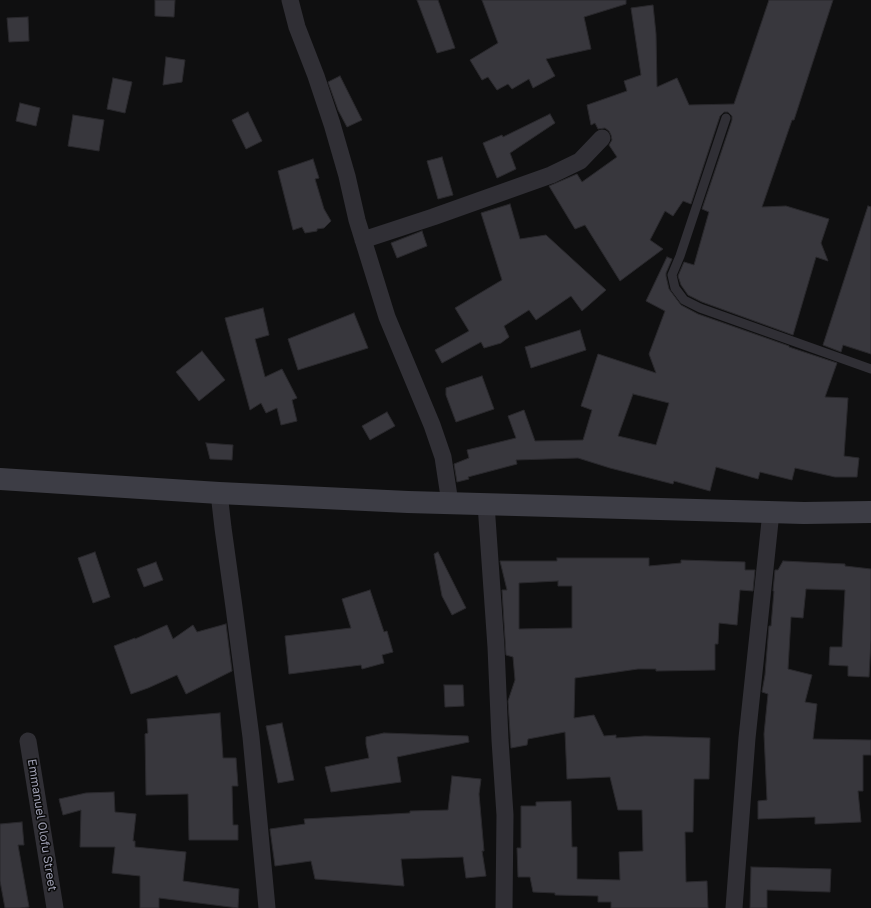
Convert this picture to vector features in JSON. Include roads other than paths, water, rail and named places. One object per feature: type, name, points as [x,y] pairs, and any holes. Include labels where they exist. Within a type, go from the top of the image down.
[{"type":"street","points":[[290,0],[297,27],[316,76],[332,124],[347,176],[357,220],[387,317],[432,425],[443,457],[450,503]]},
{"type":"street","points":[[363,240],[551,175],[580,161],[602,138]]},
{"type":"street","points":[[0,479],[220,493],[408,502],[804,513],[871,512]]},
{"type":"street","points":[[220,493],[223,528],[251,737],[267,908]]},
{"type":"street","points":[[486,504],[496,647],[505,815],[504,908]]},
{"type":"street","points":[[734,908],[747,738],[771,512]]},
{"type":"street","name":"Emmanuel Olofu Street","points":[[28,741],[55,908]]},
{"type":"lane","points":[[726,118],[680,256],[672,275],[675,288],[684,300],[700,308],[871,369]]}]
